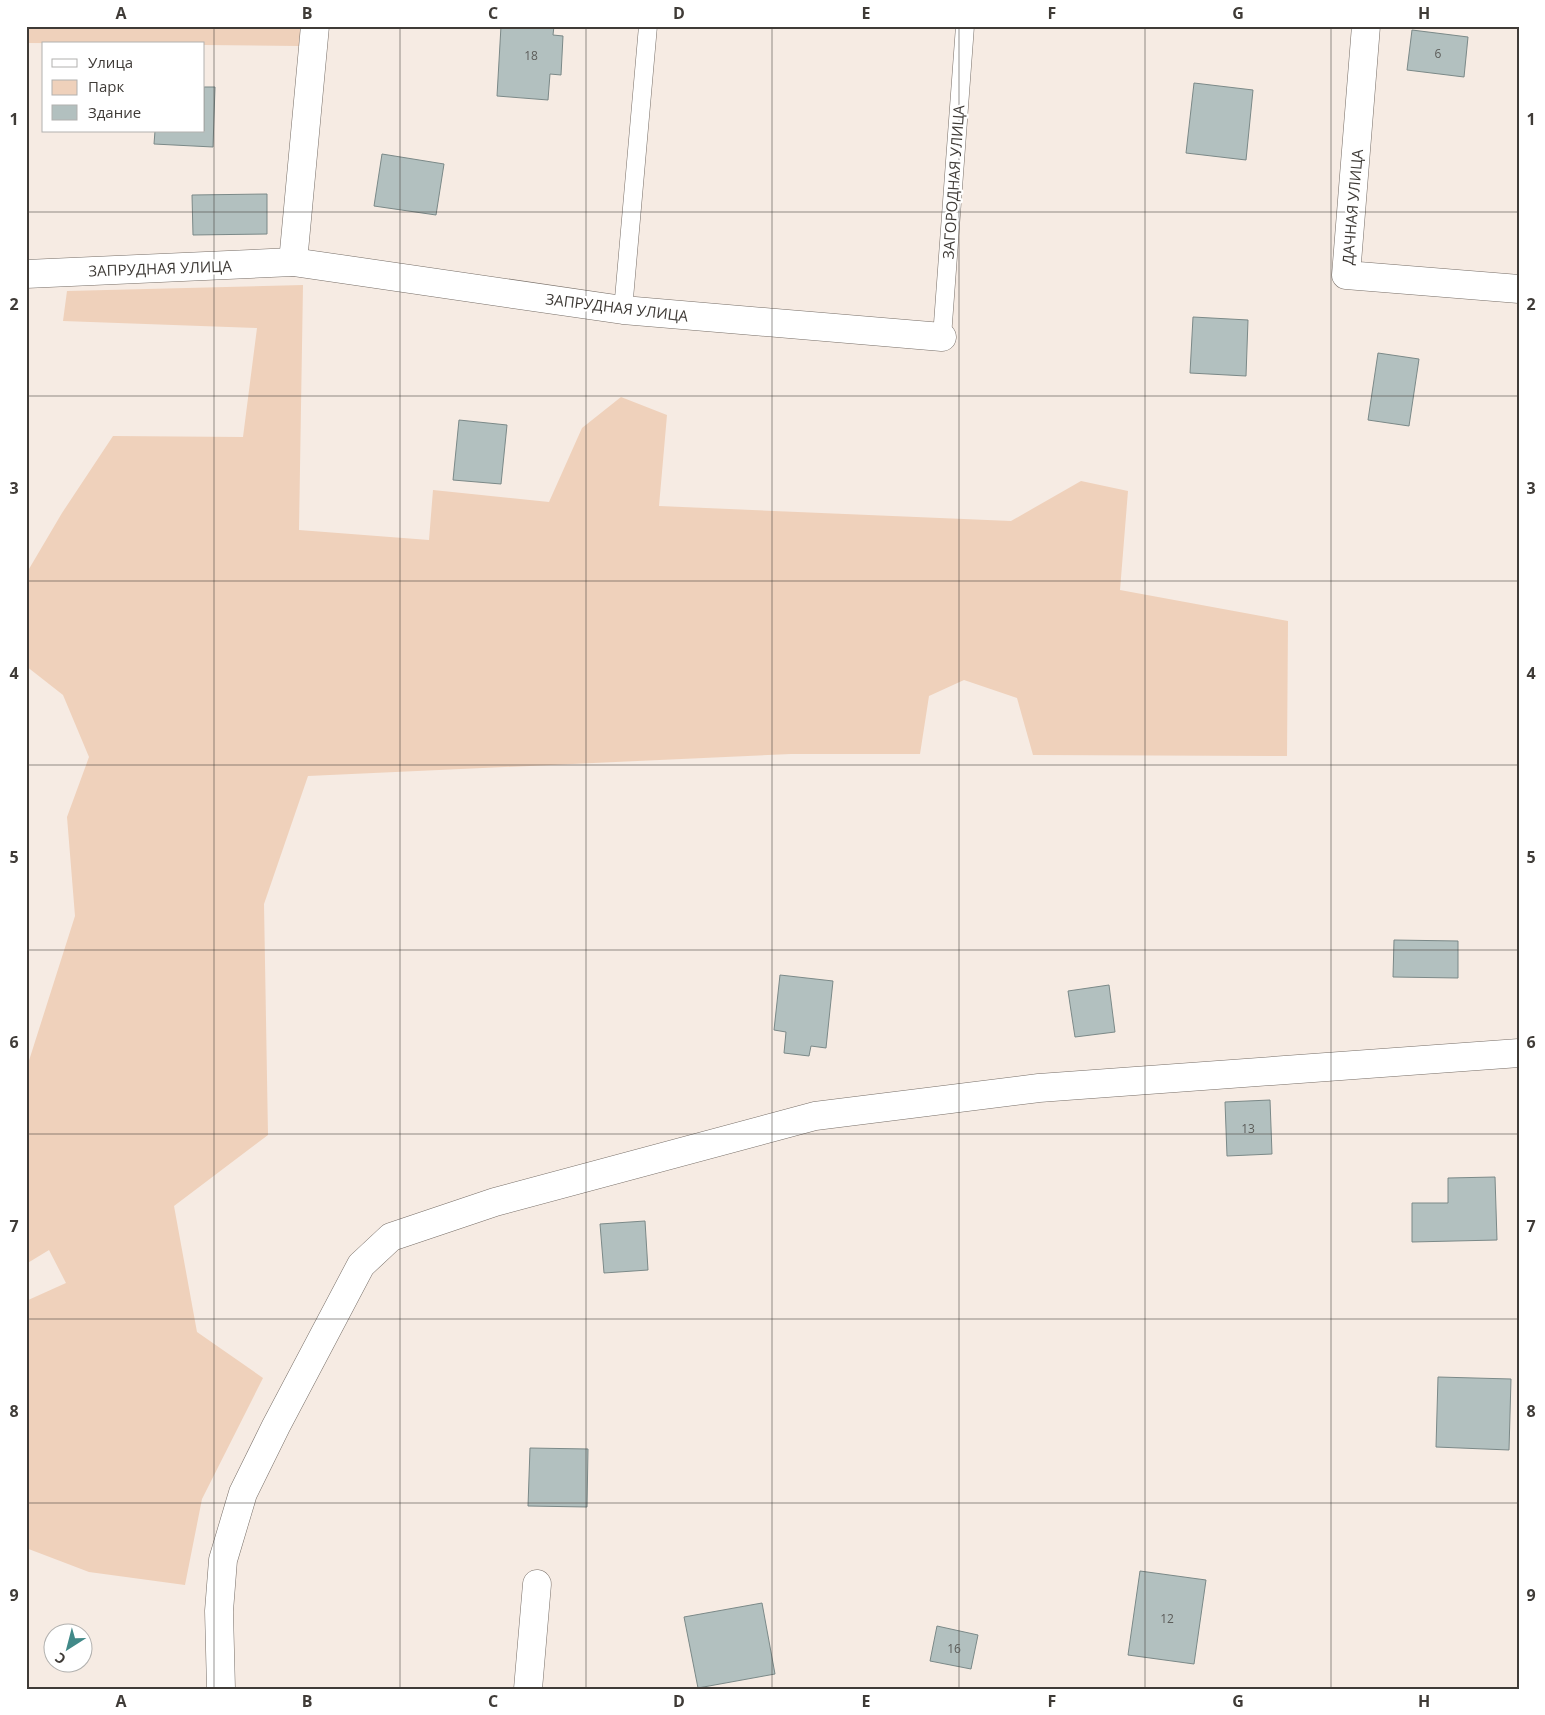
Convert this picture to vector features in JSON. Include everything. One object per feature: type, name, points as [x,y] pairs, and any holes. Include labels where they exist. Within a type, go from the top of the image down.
[{"type":"street","points":[[293,262],[315,26]]},
{"type":"street","name":"ДАЧНАЯ УЛИЦА","points":[[1366,26],[1346,275],[1519,289]]},
{"type":"street","name":"ЗАПРУДНАЯ УЛИЦА","points":[[26,274],[293,262],[623,310],[942,337]]},
{"type":"street","points":[[221,1689],[219,1611],[224,1560],[243,1494],[276,1426],[361,1265],[391,1237],[494,1202],[815,1116],[1039,1088],[1519,1053]]},
{"type":"street","points":[[528,1689],[537,1584]]},
{"type":"lane","points":[[623,310],[648,26]]},
{"type":"lane","name":"ЗАГОРОДНАЯ УЛИЦА","points":[[942,337],[965,26]]},
{"type":"green space","points":[[27,26],[301,26],[299,46],[205,45],[205,42],[28,43]]},
{"type":"green space","points":[[303,285],[299,530],[429,540],[433,490],[549,502],[582,428],[621,397],[667,415],[659,506],[1011,521],[1081,481],[1128,491],[1120,590],[1288,621],[1287,756],[1033,755],[1017,698],[964,680],[929,696],[920,754],[791,754],[308,776],[264,904],[268,1135],[174,1206],[197,1332],[263,1378],[202,1499],[185,1585],[89,1572],[26,1548],[26,1301],[66,1283],[49,1250],[26,1264],[26,1070],[75,916],[67,817],[89,757],[63,695],[26,666],[26,574],[62,513],[113,436],[243,437],[257,328],[63,321],[67,291]]},
{"type":"building","points":[[501,26],[554,26],[553,35],[563,36],[561,75],[550,74],[548,100],[497,96]]},
{"type":"building","points":[[1412,30],[1468,37],[1464,77],[1407,70]]},
{"type":"building","points":[[1194,83],[1253,90],[1246,160],[1186,153]]},
{"type":"building","points":[[205,87],[215,87],[213,147],[154,144],[155,132],[205,132]]},
{"type":"building","points":[[382,154],[444,164],[436,215],[374,206]]},
{"type":"building","points":[[267,194],[267,234],[193,235],[192,195]]},
{"type":"building","points":[[1193,317],[1248,320],[1246,376],[1190,373]]},
{"type":"building","points":[[1378,353],[1419,359],[1409,426],[1368,420]]},
{"type":"building","points":[[459,420],[507,425],[501,484],[453,480]]},
{"type":"building","points":[[1394,940],[1458,941],[1458,978],[1393,977]]},
{"type":"building","points":[[780,975],[833,981],[826,1048],[811,1046],[809,1056],[784,1053],[786,1032],[774,1030]]},
{"type":"building","points":[[1109,985],[1115,1032],[1075,1037],[1068,991]]},
{"type":"building","points":[[1270,1100],[1272,1154],[1227,1156],[1225,1102]]},
{"type":"building","points":[[1495,1177],[1497,1240],[1412,1242],[1412,1203],[1448,1203],[1448,1178]]},
{"type":"building","points":[[645,1221],[648,1270],[604,1273],[600,1224]]},
{"type":"building","points":[[1438,1377],[1511,1379],[1509,1450],[1436,1447]]},
{"type":"building","points":[[530,1448],[588,1449],[587,1507],[528,1506]]},
{"type":"building","points":[[1140,1571],[1206,1580],[1194,1664],[1128,1655]]},
{"type":"building","points":[[762,1603],[775,1674],[698,1688],[684,1617]]},
{"type":"building","points":[[937,1626],[978,1635],[971,1669],[930,1661]]}]
